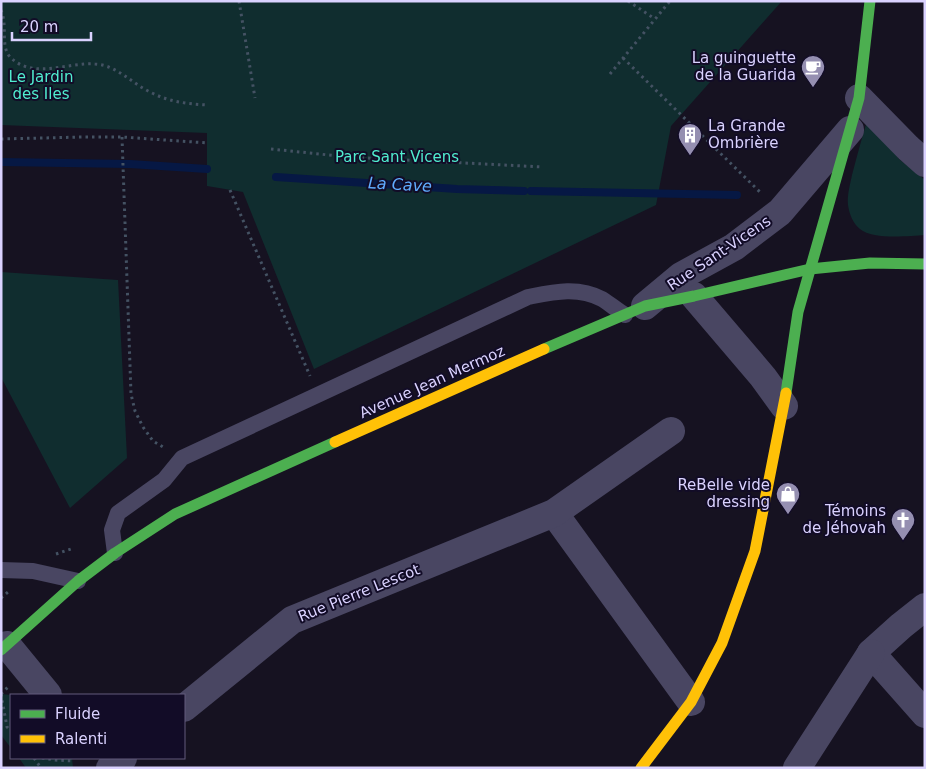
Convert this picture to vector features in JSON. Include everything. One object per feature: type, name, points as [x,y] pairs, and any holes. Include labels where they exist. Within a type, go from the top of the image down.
[{"type":"street","name":"Rue Sant-Vicens","points":[[641,768],[691,702],[722,642],[755,551],[784,406],[798,312],[859,98],[870,1]]},
{"type":"street","points":[[859,98],[908,148],[925,162]]},
{"type":"street","name":"Rue Sant-Vicens","points":[[635,311],[681,276],[734,247],[780,212],[850,130]]},
{"type":"street","name":"Avenue Jean Mermoz","points":[[4,647],[78,581],[115,553],[175,514],[542,350],[635,311],[810,269],[870,263],[925,264]]},
{"type":"street","points":[[694,296],[764,377],[784,406]]},
{"type":"street","name":"Rue Pierre Lescot","points":[[185,707],[292,620],[554,513],[671,431]]},
{"type":"street","points":[[554,513],[691,702]]},
{"type":"street","points":[[797,768],[871,652],[925,607]]},
{"type":"street","points":[[4,647],[26,668],[47,694]]},
{"type":"street","points":[[871,652],[925,714]]},
{"type":"street","points":[[109,768],[121,759]]},
{"type":"lane","points":[[115,553],[112,530],[118,513],[164,480],[182,458],[528,297],[558,291],[580,291],[635,311]]},
{"type":"lane","points":[[1,570],[33,571],[78,581]]},
{"type":"path","points":[[239,1],[255,98]]},
{"type":"path","points":[[628,1],[655,19]]},
{"type":"path","points":[[610,74],[670,1]]},
{"type":"path","points":[[1,10],[4,17],[4,50],[19,65],[45,70],[95,64],[108,66],[139,87],[152,93],[170,100],[208,105]]},
{"type":"path","points":[[623,58],[780,212]]},
{"type":"path","points":[[122,137],[132,394],[135,411],[153,441],[182,458]]},
{"type":"path","points":[[1,139],[122,137],[208,142]]},
{"type":"path","points":[[270,149],[348,157],[543,167]]},
{"type":"path","points":[[230,190],[318,395]]},
{"type":"path","points":[[7,727],[1,694],[26,668]]},
{"type":"path","points":[[1,722],[10,730]]},
{"type":"path","points":[[48,759],[73,761]]},
{"type":"green space","name":"Parc Sant Vicens","points":[[1,1],[782,1],[671,126],[656,205],[314,369],[243,192],[207,186],[207,133],[1,125]]},
{"type":"green space","points":[[868,118],[899,159],[925,180],[925,235],[891,237],[873,235],[860,229],[852,218],[848,205],[849,190]]},
{"type":"green space","points":[[1,272],[118,280],[127,458],[70,508],[1,377]]},
{"type":"green space","points":[[1,694],[10,695],[10,747],[1,735]]},
{"type":"green space","points":[[20,759],[72,759],[73,768],[26,768]]},
{"type":"waterway","name":"La Cave","points":[[1,162],[130,164],[207,169]]},
{"type":"waterway","name":"La Cave","points":[[276,177],[457,189],[524,191]]},
{"type":"waterway","name":"La Cave","points":[[531,191],[737,195]]},
{"type":"traffic: fast","points":[[786,393],[798,312],[859,98],[870,1]]},
{"type":"traffic: fast","points":[[544,349],[645,306],[810,269],[870,263],[925,264]]},
{"type":"traffic: fast","points":[[1,650],[78,581],[115,553],[175,514],[335,442]]},
{"type":"traffic: slow","points":[[335,442],[544,349]]},
{"type":"traffic: slow","points":[[641,768],[691,702],[722,643],[755,551],[786,393]]},
{"type":"place","name":"La guinguette de la Guarida","points":[[813,88]]},
{"type":"place","name":"La Grande Ombrière","points":[[690,156]]},
{"type":"place","name":"ReBelle vide dressing","points":[[788,515]]},
{"type":"place","name":"Témoins de Jéhovah","points":[[903,541]]},
{"type":"park label","name":"Le Jardin des Iles","points":[[41,86]]}]
